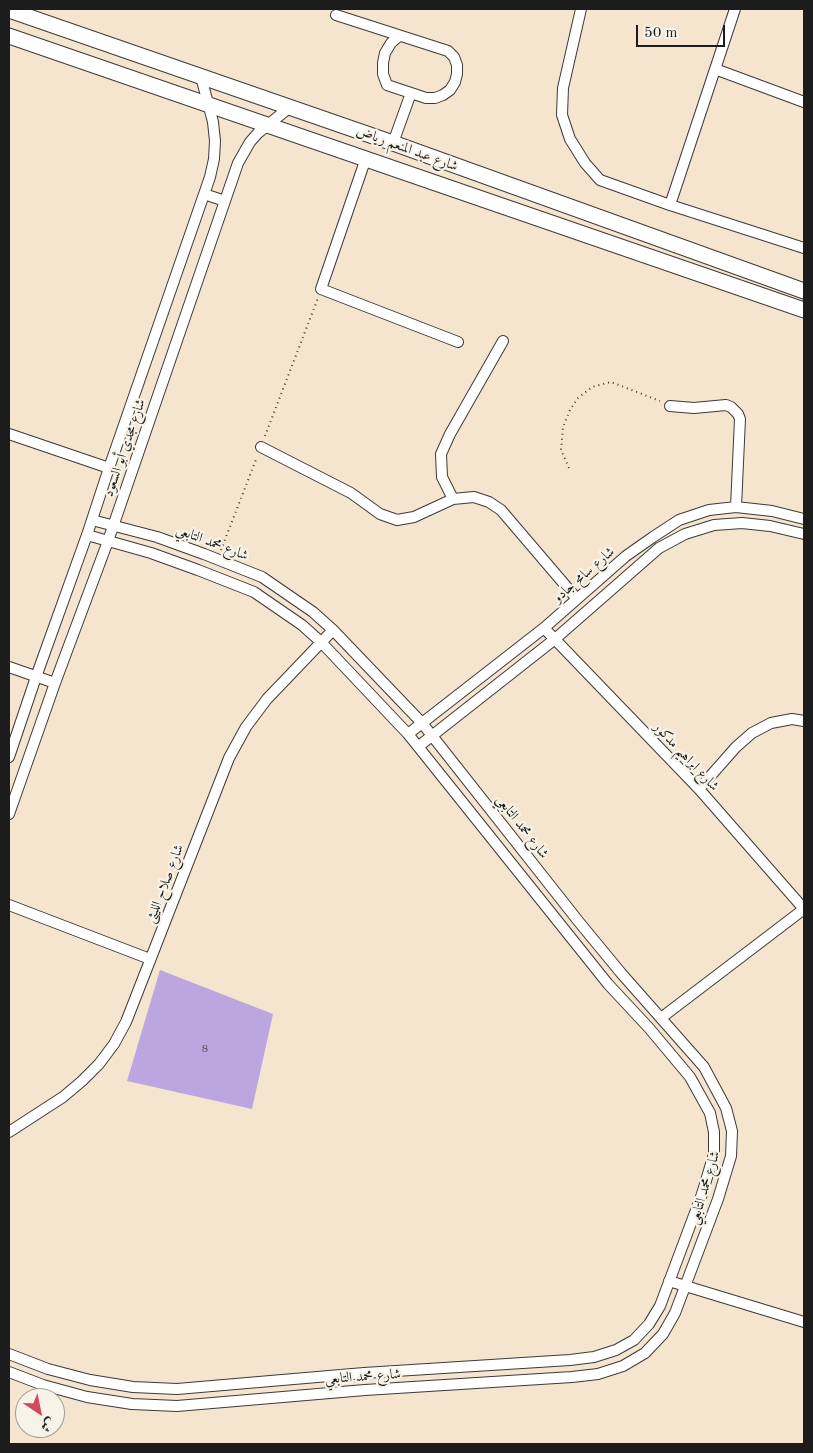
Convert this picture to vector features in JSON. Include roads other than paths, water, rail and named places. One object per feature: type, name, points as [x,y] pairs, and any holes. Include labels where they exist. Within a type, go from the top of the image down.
[{"type":"street","points":[[581,9],[563,88],[562,115],[570,139],[585,163],[600,180],[670,205],[804,248]]},
{"type":"street","points":[[670,205],[735,9]]},
{"type":"street","name":"شارع عبد المنعم رياض","points":[[9,10],[393,143],[804,291]]},
{"type":"street","points":[[336,15],[448,51],[454,57],[457,65],[455,82],[450,90],[435,98],[426,98],[387,85],[382,63],[385,52],[399,36]]},
{"type":"street","name":"شارع عبد المنعم رياض","points":[[9,36],[804,310]]},
{"type":"street","points":[[715,69],[804,102]]},
{"type":"street","name":"شارع مجدي أبو السعود","points":[[9,758],[36,676],[88,536],[109,468],[210,177],[215,141],[213,122],[201,77]]},
{"type":"street","points":[[393,143],[412,93]]},
{"type":"street","name":"شارع مجدي أبو السعود","points":[[9,814],[108,541],[243,152],[250,142],[268,125],[290,108]]},
{"type":"street","points":[[366,158],[321,289],[458,342]]},
{"type":"street","points":[[204,194],[225,201]]},
{"type":"street","points":[[454,498],[442,477],[441,454],[450,434],[503,341]]},
{"type":"street","points":[[670,406],[694,408],[726,405],[738,414],[740,419],[736,507]]},
{"type":"street","points":[[9,434],[109,468]]},
{"type":"street","points":[[261,447],[351,492],[380,514],[397,520],[414,518],[454,498],[474,497],[489,502],[501,510],[577,599]]},
{"type":"street","name":"شارع سامح جادو","points":[[408,734],[544,628],[626,556],[679,520],[709,510],[736,507],[772,511],[804,518]]},
{"type":"street","name":"شارع محمد التابعي","points":[[9,1372],[43,1385],[87,1397],[132,1404],[177,1406],[365,1390],[598,1374],[623,1366],[645,1354],[663,1334],[676,1313],[718,1200],[731,1156],[732,1131],[726,1108],[704,1067],[621,973],[422,723],[333,630],[313,612],[262,577],[157,538],[92,520]]},
{"type":"street","name":"شارع سامح جادو","points":[[419,746],[554,639],[659,548],[686,534],[714,525],[742,523],[770,526],[804,534]]},
{"type":"street","name":"شارع محمد التابعي","points":[[9,1354],[48,1369],[90,1380],[133,1387],[177,1389],[364,1373],[570,1360],[602,1355],[634,1340],[649,1324],[660,1306],[702,1194],[714,1154],[714,1132],[710,1113],[690,1077],[649,1028],[608,984],[419,746],[321,642],[302,625],[254,592],[161,557],[88,536]]},
{"type":"street","name":"شارع ابراهيم مدكور","points":[[544,628],[699,789],[804,909]]},
{"type":"street","name":"شارع صلاح الليثى","points":[[9,1132],[63,1097],[99,1064],[114,1044],[126,1022],[229,758],[246,727],[267,699],[333,630]]},
{"type":"street","points":[[9,667],[55,683]]},
{"type":"street","points":[[699,789],[736,747],[752,733],[771,723],[804,720]]},
{"type":"street","points":[[9,905],[150,959]]},
{"type":"street","points":[[662,1018],[804,909]]},
{"type":"street","points":[[608,984],[621,973]]},
{"type":"street","points":[[670,1281],[804,1322]]}]
